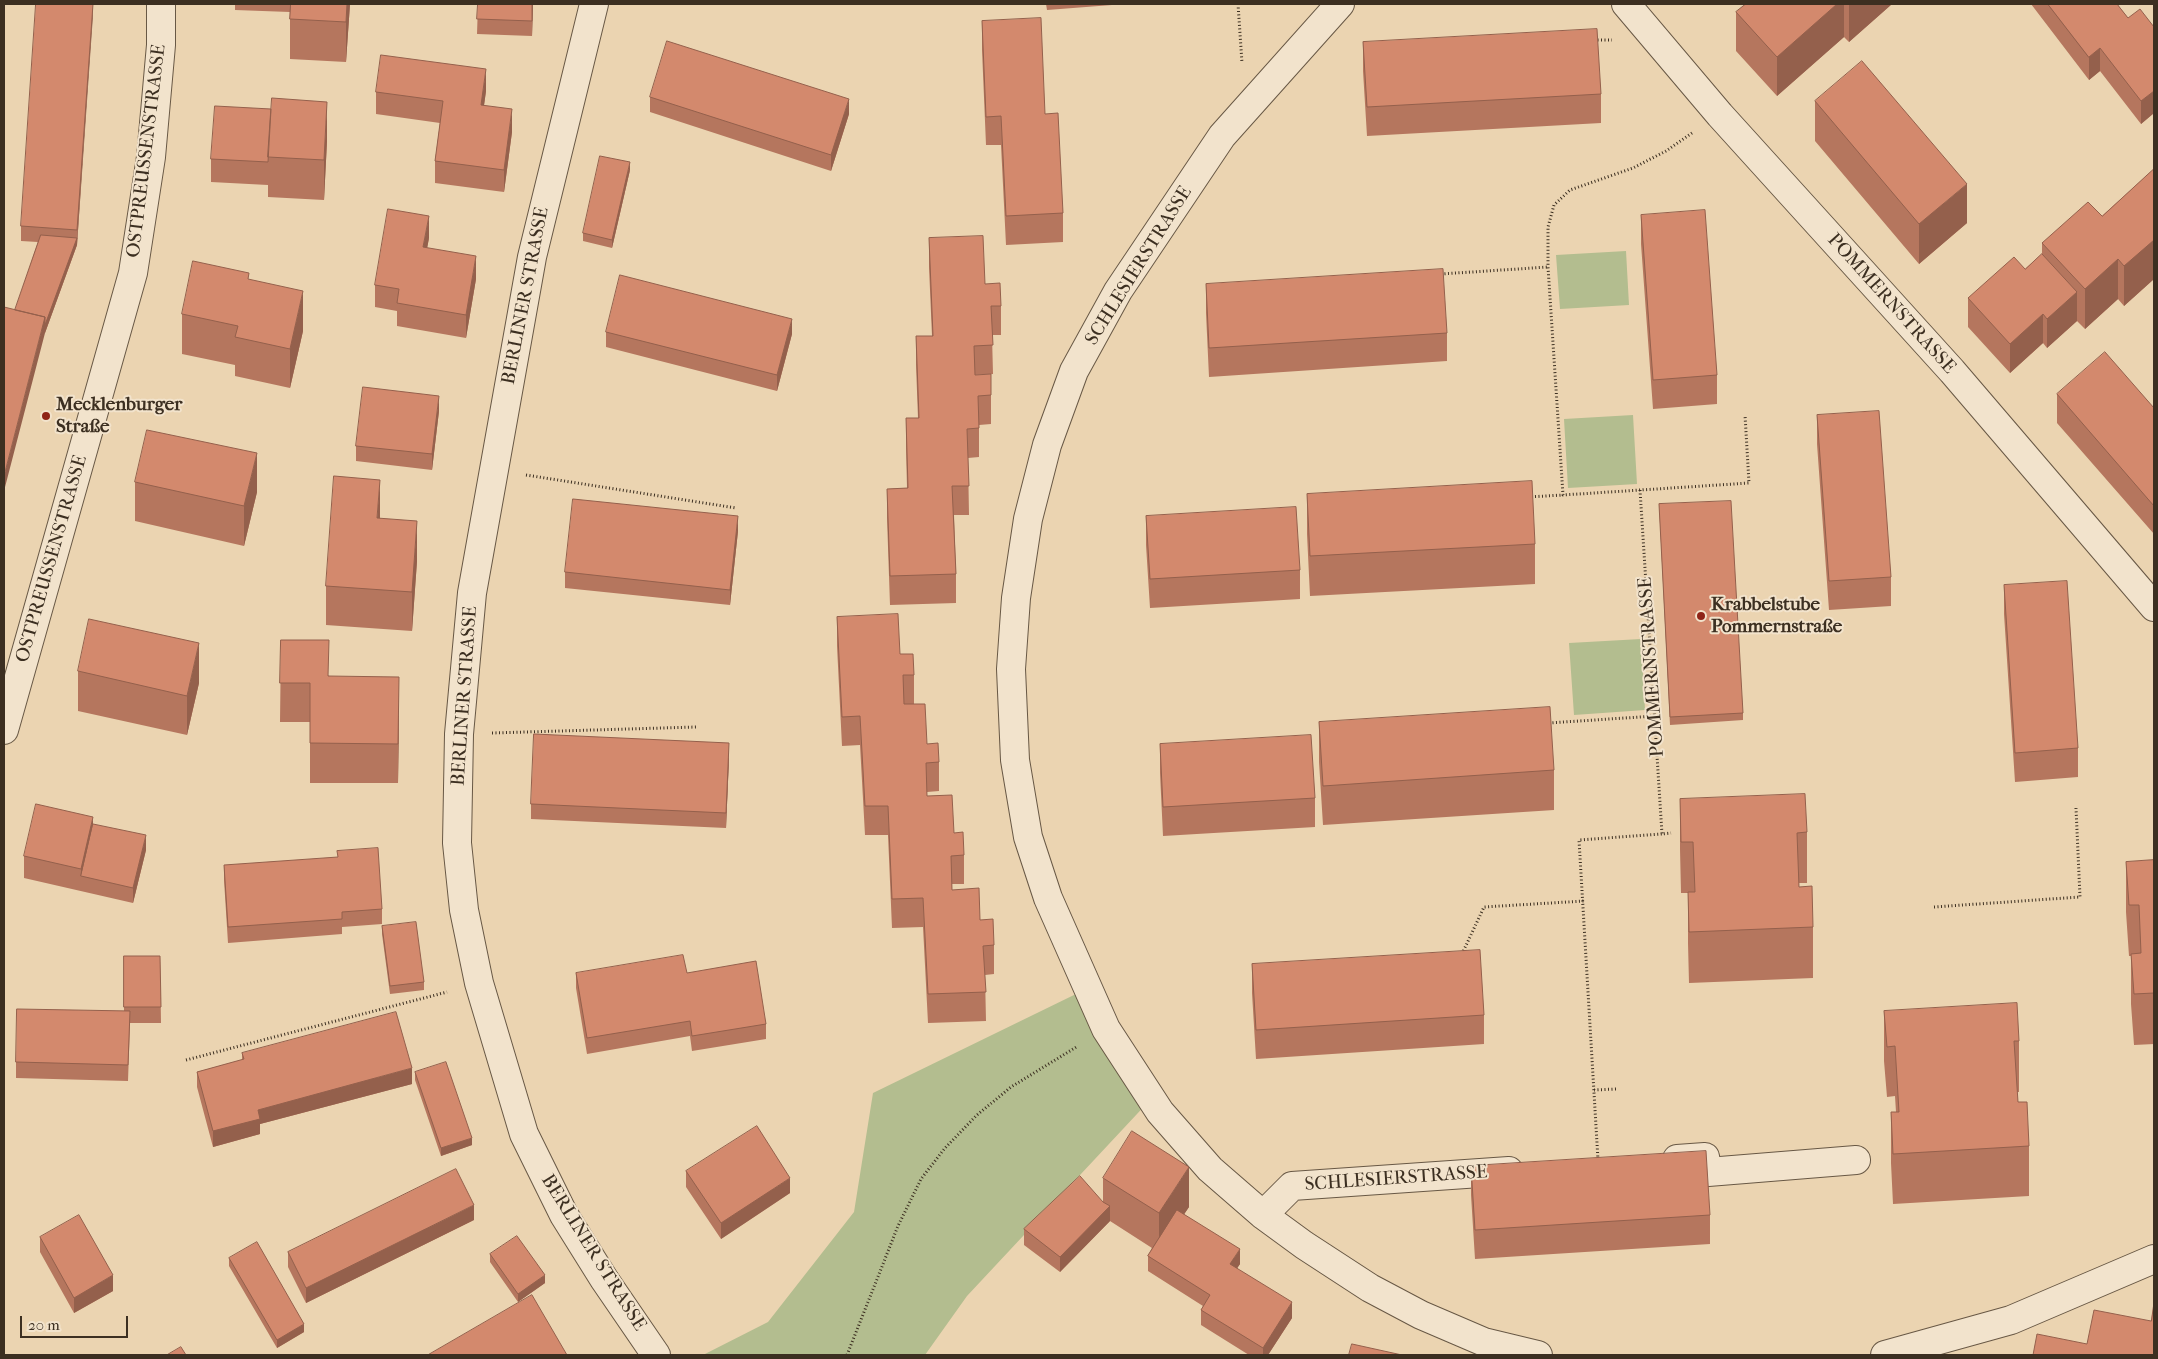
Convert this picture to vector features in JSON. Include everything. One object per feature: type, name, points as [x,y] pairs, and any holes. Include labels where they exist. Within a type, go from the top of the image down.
[{"type":"street","name":"OSTPREUSSENSTRASSE","points":[[4,730],[133,273],[151,157],[161,46],[161,4]]},
{"type":"street","name":"BERLINER STRASSE","points":[[594,4],[532,257],[472,593],[459,734],[457,843],[464,910],[479,983],[522,1126],[538,1164],[564,1215],[656,1355]]},
{"type":"street","name":"SCHLESIERSTRASSE","points":[[1340,4],[1222,136],[1118,291],[1074,371],[1047,445],[1028,519],[1016,598],[1011,669],[1015,760],[1028,837],[1048,898],[1106,1029],[1160,1112],[1210,1169],[1263,1215],[1304,1245],[1370,1288],[1421,1315],[1484,1342],[1538,1355]]},
{"type":"street","name":"POMMERNSTRASSE","points":[[1626,4],[1720,115],[1952,371],[2154,607]]},
{"type":"street","points":[[1656,1160],[1705,1157],[1708,1172],[1856,1160]]},
{"type":"street","name":"SCHLESIERSTRASSE","points":[[1263,1215],[1292,1186],[1529,1170]]},
{"type":"street","points":[[1885,1355],[2011,1320],[2154,1259]]},
{"type":"path","points":[[1238,4],[1240,30]]},
{"type":"path","points":[[1587,40],[1656,38]]},
{"type":"path","points":[[1563,495],[1548,267],[1548,227],[1554,205],[1570,190],[1633,168],[1666,151],[1720,115]]},
{"type":"path","points":[[1433,274],[1548,267]]},
{"type":"path","points":[[1524,498],[1749,483],[1745,415]]},
{"type":"path","points":[[493,470],[736,508]]},
{"type":"path","name":"POMMERNSTRASSE","points":[[1640,490],[1656,716],[1662,834]]},
{"type":"path","points":[[1540,724],[1656,716]]},
{"type":"path","points":[[459,734],[696,727]]},
{"type":"path","points":[[1934,907],[2080,897],[2076,808]]},
{"type":"path","points":[[1598,1165],[1579,840],[1671,833]]},
{"type":"path","points":[[1461,957],[1484,907],[1584,901]]},
{"type":"path","points":[[186,1060],[479,983]]},
{"type":"path","points":[[846,1355],[898,1226],[921,1180],[933,1164],[977,1115],[1011,1087],[1106,1029]]},
{"type":"path","points":[[1594,1090],[1616,1089]]},
{"type":"green space","points":[[1626,251],[1629,305],[1560,309],[1556,255]]},
{"type":"green space","points":[[1633,415],[1637,484],[1568,488],[1564,419]]},
{"type":"green space","points":[[1641,639],[1645,710],[1574,715],[1569,643]]},
{"type":"green space","points":[[1076,994],[1151,1099],[967,1296],[925,1355],[703,1355],[768,1322],[854,1212],[873,1093]]},
{"type":"building","points":[[36,4],[93,4],[77,230],[21,226]]},
{"type":"building","points":[[291,4],[347,4],[346,22],[290,19]]},
{"type":"building","points":[[478,4],[532,4],[532,21],[477,19]]},
{"type":"building","points":[[1746,4],[1837,4],[1777,57],[1736,12]]},
{"type":"building","points":[[2048,4],[2117,4],[2128,18],[2140,9],[2154,27],[2154,91],[2141,101],[2100,48],[2089,57]]},
{"type":"building","points":[[1041,18],[1045,114],[1058,113],[1063,213],[1006,216],[1001,116],[986,117],[982,21]]},
{"type":"building","points":[[1597,29],[1601,94],[1367,107],[1363,42]]},
{"type":"building","points":[[667,41],[849,99],[831,155],[650,97]]},
{"type":"building","points":[[381,55],[486,69],[481,105],[512,109],[504,170],[435,161],[443,101],[376,92]]},
{"type":"building","points":[[1862,61],[1967,184],[1919,224],[1815,101]]},
{"type":"building","points":[[272,98],[327,102],[324,160],[268,157]]},
{"type":"building","points":[[215,106],[271,109],[268,162],[211,159]]},
{"type":"building","points":[[600,156],[630,162],[612,240],[583,233]]},
{"type":"building","points":[[2154,169],[2154,240],[2124,266],[2118,259],[2085,289],[2042,243],[2088,202],[2102,216]]},
{"type":"building","points":[[388,209],[429,216],[423,247],[476,256],[466,315],[397,303],[399,289],[375,285]]},
{"type":"building","points":[[1705,210],[1717,375],[1653,380],[1641,215]]},
{"type":"building","points":[[41,235],[77,238],[45,325],[45,317],[15,310]]},
{"type":"building","points":[[983,236],[985,284],[1000,283],[1001,306],[991,306],[993,345],[974,346],[975,375],[991,374],[991,395],[978,396],[979,428],[967,429],[969,486],[952,486],[956,574],[890,576],[887,489],[908,488],[906,418],[919,418],[916,336],[933,336],[929,238]]},
{"type":"building","points":[[2042,254],[2077,292],[2047,319],[2043,314],[2010,344],[1968,298],[2014,257],[2025,269]]},
{"type":"building","points":[[193,261],[249,273],[248,279],[303,291],[290,349],[235,337],[238,326],[182,314]]},
{"type":"building","points":[[1443,269],[1447,333],[1209,348],[1206,284]]},
{"type":"building","points":[[620,275],[792,319],[777,375],[606,332]]},
{"type":"building","points":[[4,307],[45,317],[4,476]]},
{"type":"building","points":[[2105,352],[2154,408],[2154,506],[2057,394]]},
{"type":"building","points":[[363,387],[439,396],[432,454],[356,446]]},
{"type":"building","points":[[1879,411],[1891,577],[1829,581],[1817,415]]},
{"type":"building","points":[[147,430],[257,453],[244,506],[135,482]]},
{"type":"building","points":[[334,476],[380,480],[377,518],[417,521],[412,592],[326,586]]},
{"type":"building","points":[[1532,481],[1535,544],[1310,556],[1307,494]]},
{"type":"building","points":[[573,499],[738,516],[730,590],[565,572]]},
{"type":"building","name":"Krabbelstube Pommernstraße","points":[[1731,501],[1743,713],[1670,717],[1659,504]]},
{"type":"building","points":[[1296,507],[1300,570],[1150,579],[1146,516]]},
{"type":"building","points":[[2067,581],[2078,748],[2015,753],[2004,585]]},
{"type":"building","points":[[898,614],[900,654],[913,654],[914,675],[903,675],[904,704],[925,704],[927,744],[938,743],[939,762],[926,763],[927,796],[952,795],[954,833],[963,832],[964,855],[951,856],[952,890],[979,888],[980,920],[993,919],[994,945],[983,946],[986,992],[928,994],[923,898],[892,899],[888,806],[865,806],[860,716],[842,717],[837,617]]},
{"type":"building","points":[[89,619],[199,643],[187,696],[78,671]]},
{"type":"building","points":[[281,640],[329,640],[328,676],[399,677],[398,744],[310,743],[310,683],[280,683]]},
{"type":"building","points":[[1550,707],[1554,770],[1323,786],[1319,722]]},
{"type":"building","points":[[534,734],[729,743],[726,813],[531,804]]},
{"type":"building","points":[[1311,735],[1315,798],[1163,807],[1160,744]]},
{"type":"building","points":[[1805,794],[1807,832],[1797,833],[1799,887],[1812,886],[1813,927],[1689,932],[1688,892],[1695,892],[1693,842],[1681,842],[1680,799]]},
{"type":"building","points":[[36,804],[93,817],[81,869],[24,856]]},
{"type":"building","points":[[93,824],[146,835],[133,888],[81,876]]},
{"type":"building","points":[[378,848],[382,909],[342,912],[342,919],[228,927],[224,865],[338,857],[337,851]]},
{"type":"building","points":[[2154,860],[2154,993],[2134,994],[2131,954],[2141,953],[2139,905],[2129,905],[2126,862]]},
{"type":"building","points":[[416,922],[424,982],[390,986],[382,926]]},
{"type":"building","points":[[1480,950],[1484,1015],[1256,1030],[1252,964]]},
{"type":"building","points":[[683,955],[687,973],[756,961],[766,1024],[692,1036],[690,1021],[587,1038],[576,973]]},
{"type":"building","points":[[124,956],[160,956],[161,1007],[124,1007]]},
{"type":"building","points":[[2017,1003],[2019,1041],[2014,1041],[2018,1102],[2027,1102],[2029,1146],[1893,1154],[1891,1112],[1899,1112],[1895,1046],[1887,1047],[1884,1011]]},
{"type":"building","points":[[17,1009],[130,1011],[128,1065],[16,1062]]},
{"type":"building","points":[[396,1012],[412,1068],[258,1110],[260,1119],[213,1131],[197,1072],[244,1059],[242,1053]]},
{"type":"building","points":[[446,1062],[472,1138],[441,1148],[415,1072]]},
{"type":"building","points":[[757,1126],[790,1178],[721,1223],[686,1171]]},
{"type":"building","points":[[1132,1131],[1189,1167],[1159,1213],[1103,1178]]},
{"type":"building","points":[[1706,1151],[1710,1215],[1475,1230],[1471,1166]]},
{"type":"building","points":[[456,1169],[474,1205],[306,1288],[288,1252]]},
{"type":"building","points":[[1080,1176],[1103,1202],[1110,1206],[1060,1257],[1024,1229]]},
{"type":"building","points":[[1177,1210],[1240,1249],[1230,1264],[1292,1302],[1263,1348],[1201,1310],[1210,1295],[1148,1256]]},
{"type":"building","points":[[79,1215],[113,1275],[74,1298],[40,1237]]},
{"type":"building","points":[[517,1236],[545,1275],[518,1294],[490,1254]]},
{"type":"building","points":[[257,1242],[304,1324],[277,1340],[229,1258]]},
{"type":"building","points":[[532,1295],[567,1355],[428,1355]]},
{"type":"building","points":[[2154,1303],[2154,1355],[2033,1355],[2037,1334],[2087,1344],[2094,1310],[2151,1321]]},
{"type":"building","points":[[1352,1344],[1402,1355],[1349,1355]]},
{"type":"building","points":[[181,1347],[186,1355],[167,1355]]},
{"type":"place","name":"Mecklenburger Straße","points":[[46,416]]},
{"type":"place","name":"Krabbelstube Pommernstraße","points":[[1701,616]]}]
